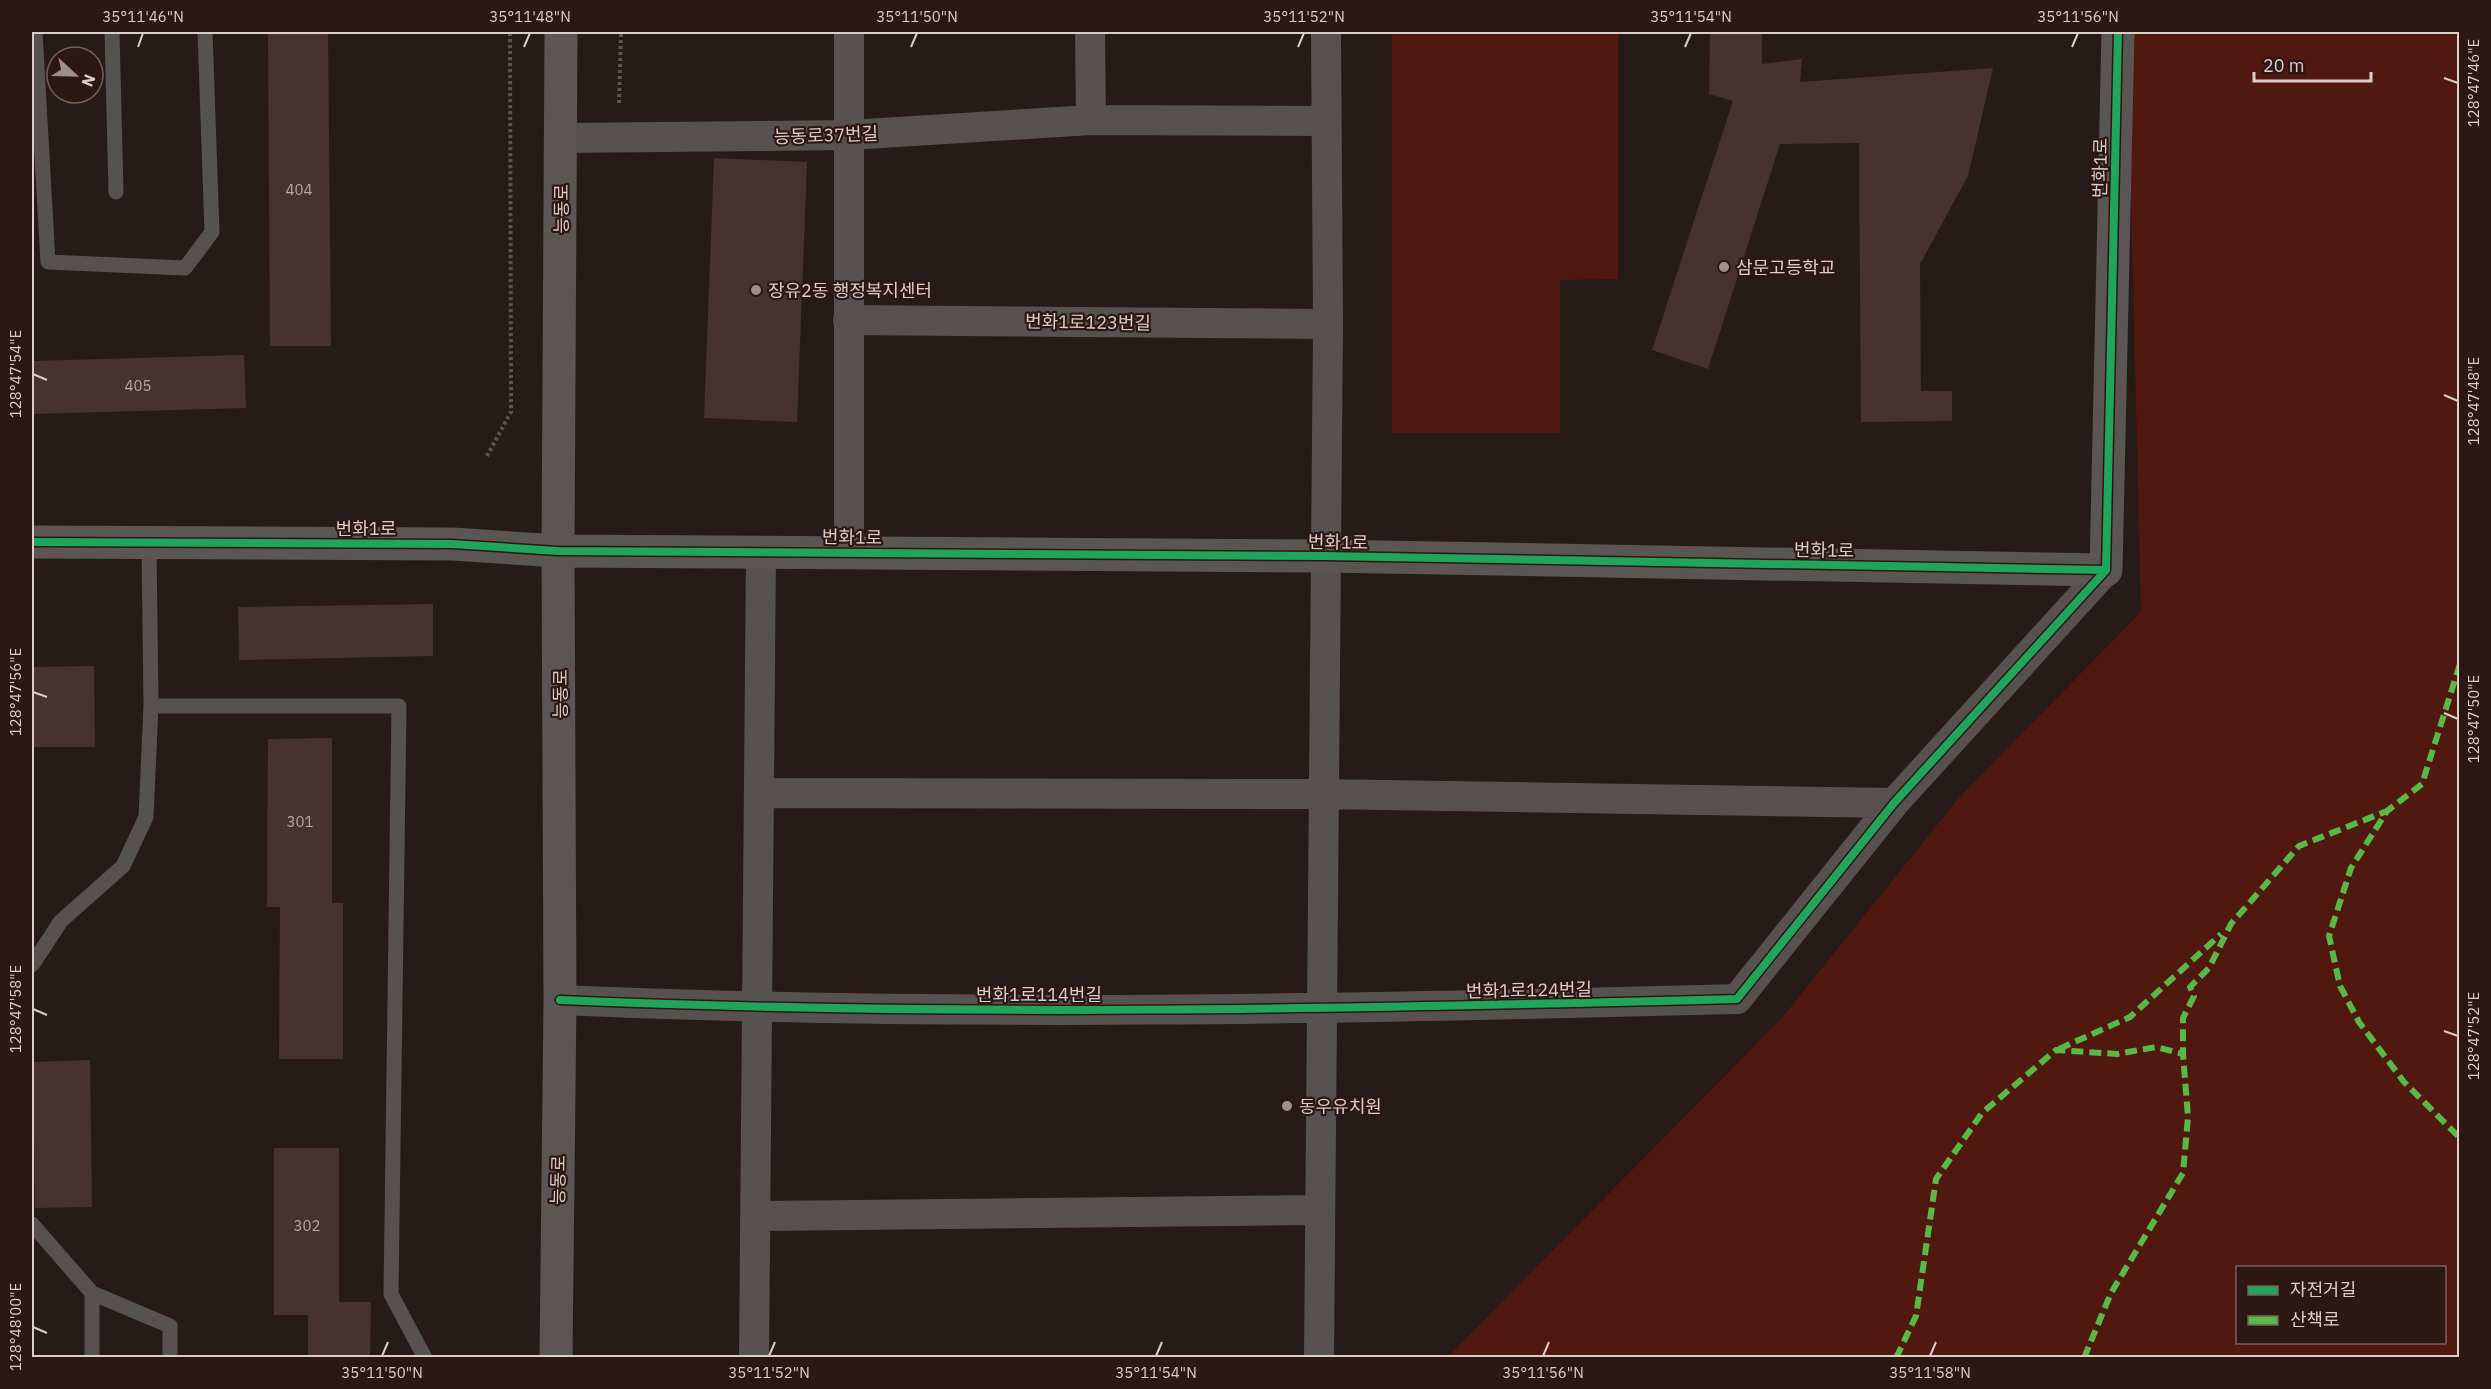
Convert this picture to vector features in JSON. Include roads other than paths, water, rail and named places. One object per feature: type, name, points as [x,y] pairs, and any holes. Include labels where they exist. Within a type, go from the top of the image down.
[{"type":"street","name":"능동로","points":[[556,1358],[560,1000],[558,551],[561,32]]},
{"type":"street","points":[[849,32],[849,552]]},
{"type":"street","points":[[1090,32],[1090,120]]},
{"type":"street","points":[[1319,1358],[1328,324],[1326,32]]},
{"type":"street","name":"번화1로","points":[[32,542],[452,544],[558,551],[1325,556],[2106,570],[2118,32]]},
{"type":"street","name":"능동로37번길","points":[[561,138],[849,135],[1090,120],[1325,121]]},
{"type":"street","name":"번화1로123번길","points":[[848,320],[1328,324]]},
{"type":"street","points":[[754,1358],[761,551]]},
{"type":"street","points":[[759,794],[1323,794],[1894,803],[2106,570]]},
{"type":"street","name":"번화1로124번길","points":[[1322,1010],[1737,999],[1894,803]]},
{"type":"street","name":"번화1로114번길","points":[[560,1000],[757,1009],[1322,1010]]},
{"type":"street","points":[[755,1216],[1320,1210]]},
{"type":"lane","points":[[35,32],[48,262],[185,268],[212,232],[205,32]]},
{"type":"lane","points":[[112,32],[116,192]]},
{"type":"lane","points":[[32,965],[62,921],[123,866],[146,817],[151,706],[149,543]]},
{"type":"lane","points":[[151,706],[399,706],[391,1294],[425,1358]]},
{"type":"lane","points":[[32,1224],[92,1293],[170,1326],[170,1358]]},
{"type":"lane","points":[[92,1293],[92,1358]]},
{"type":"place","name":"삼문고등학교","points":[[1724,267]]},
{"type":"place","name":"장유2동 행정복지센터","points":[[756,290]]},
{"type":"place","name":"동우유치원","points":[[1287,1106]]}]
